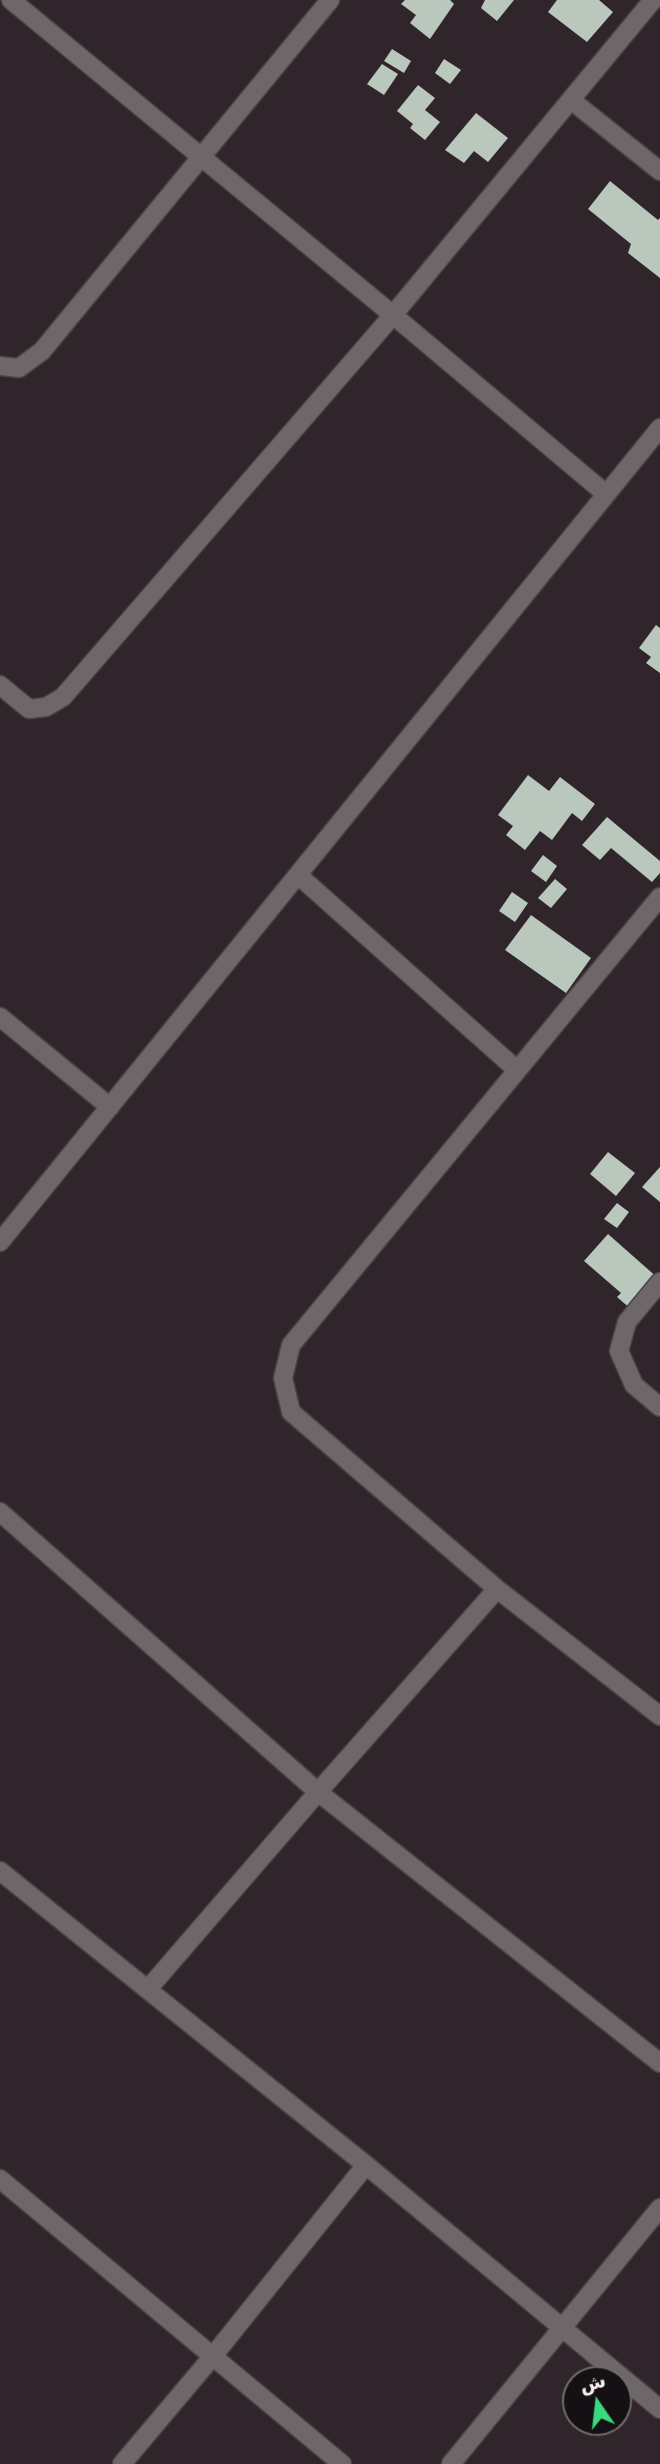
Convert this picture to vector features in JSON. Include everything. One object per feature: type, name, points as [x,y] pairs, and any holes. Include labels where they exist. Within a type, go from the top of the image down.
[{"type":"street","points":[[11,0],[606,494]]},
{"type":"street","points":[[0,366],[19,368],[42,351],[330,0]]},
{"type":"street","points":[[0,685],[29,709],[46,707],[63,697],[393,315],[653,0]]},
{"type":"street","points":[[571,100],[660,171]]},
{"type":"street","points":[[0,1242],[660,428]]},
{"type":"street","points":[[298,875],[517,1070]]},
{"type":"street","points":[[660,897],[292,1345],[283,1378],[291,1412],[497,1589],[660,1716]]},
{"type":"street","points":[[0,1017],[110,1107]]},
{"type":"street","points":[[660,1282],[626,1322],[619,1352],[634,1385],[660,1407]]},
{"type":"street","points":[[0,1512],[318,1791],[660,2063]]},
{"type":"street","points":[[148,1989],[497,1589]]},
{"type":"street","points":[[0,1871],[366,2165],[660,2409]]},
{"type":"street","points":[[122,2464],[214,2356],[366,2165]]},
{"type":"street","points":[[0,2179],[342,2464]]},
{"type":"street","points":[[451,2464],[660,2208]]},
{"type":"building","points":[[405,0],[450,0],[454,4],[430,39],[410,23],[416,15],[401,4]]},
{"type":"building","points":[[485,0],[514,0],[497,21],[481,8]]},
{"type":"building","points":[[557,0],[599,0],[613,12],[587,42],[548,12]]},
{"type":"building","points":[[392,49],[411,61],[404,73],[384,61]]},
{"type":"building","points":[[444,59],[461,70],[450,84],[435,73]]},
{"type":"building","points":[[382,64],[398,74],[384,95],[367,84]]},
{"type":"building","points":[[418,85],[435,98],[425,110],[440,122],[425,140],[410,128],[413,124],[397,111]]},
{"type":"building","points":[[476,113],[508,138],[488,162],[474,151],[464,163],[445,150]]},
{"type":"building","points":[[610,181],[658,220],[660,218],[660,278],[628,253],[631,244],[588,209]]},
{"type":"building","points":[[656,625],[660,628],[660,673],[646,663],[651,657],[639,648]]},
{"type":"building","points":[[528,775],[549,791],[560,777],[595,804],[582,821],[572,813],[552,840],[540,831],[525,850],[506,835],[513,826],[498,815]]},
{"type":"building","points":[[607,817],[660,861],[660,873],[652,882],[611,848],[600,860],[582,845]]},
{"type":"building","points":[[543,855],[557,866],[546,882],[531,871]]},
{"type":"building","points":[[555,879],[567,889],[551,908],[538,898]]},
{"type":"building","points":[[512,892],[528,903],[515,922],[499,911]]},
{"type":"building","points":[[531,915],[591,958],[566,993],[505,950]]},
{"type":"building","points":[[608,1152],[635,1173],[616,1196],[590,1174]]},
{"type":"building","points":[[660,1167],[660,1202],[642,1187]]},
{"type":"building","points":[[617,1203],[629,1212],[617,1228],[604,1219]]},
{"type":"building","points":[[608,1234],[659,1279],[632,1310],[617,1297],[621,1293],[584,1261]]}]
